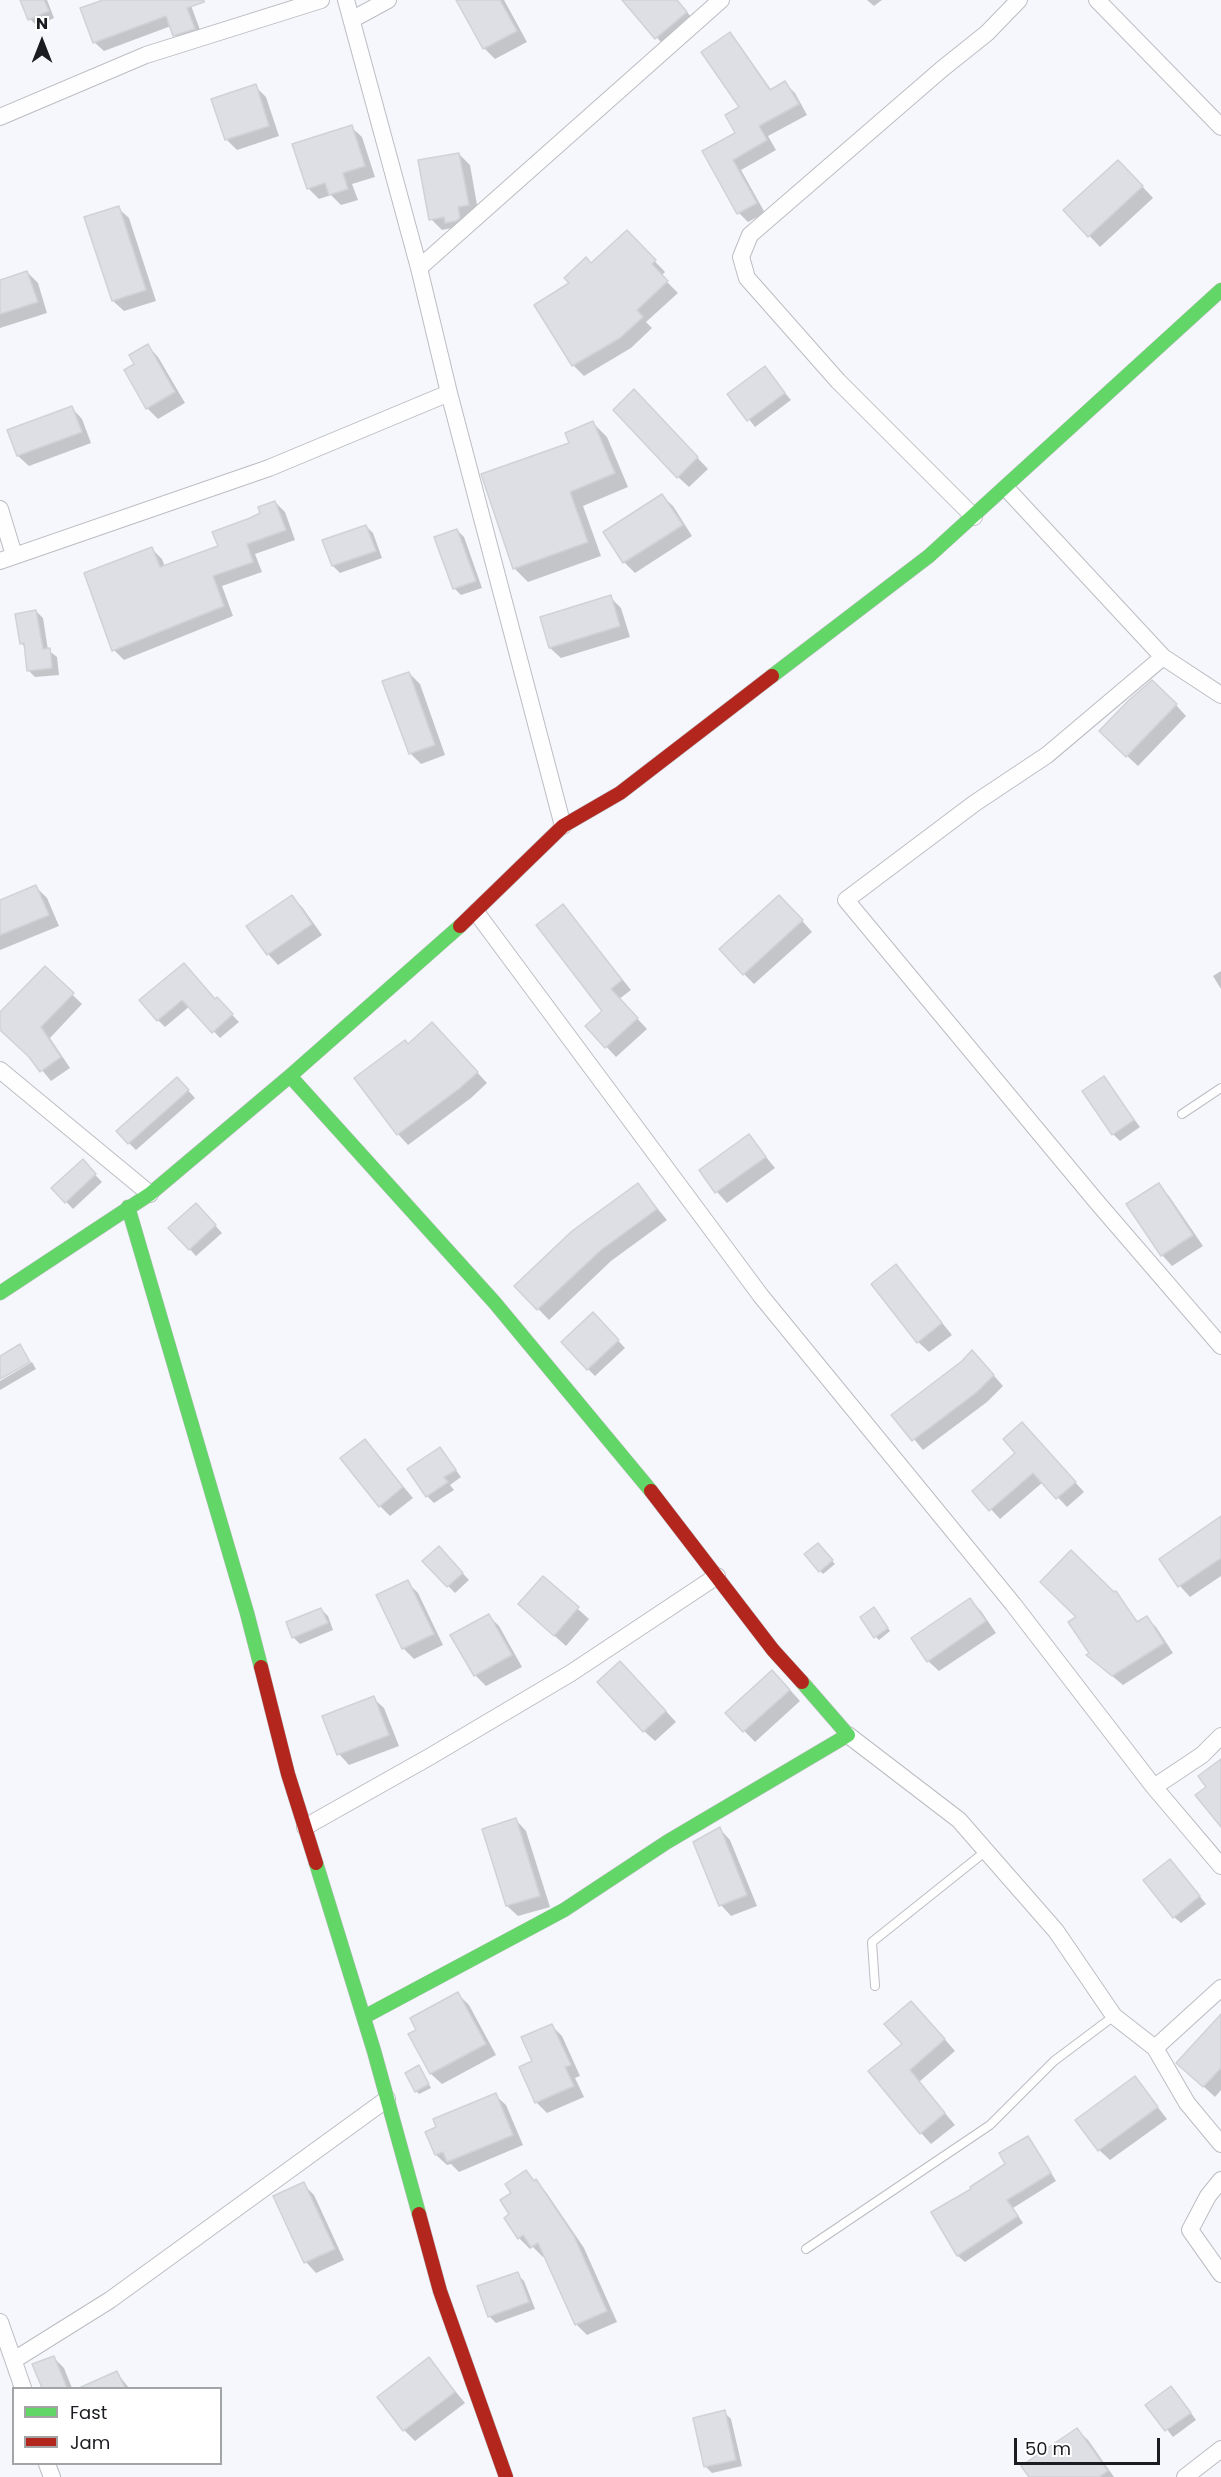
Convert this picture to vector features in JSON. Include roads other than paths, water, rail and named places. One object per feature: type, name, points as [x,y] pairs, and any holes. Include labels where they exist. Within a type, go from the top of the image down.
[{"type":"street","points":[[0,117],[146,55],[321,0]]},
{"type":"street","points":[[346,0],[419,268],[449,393],[563,826]]},
{"type":"street","points":[[353,19],[388,0]]},
{"type":"street","points":[[419,268],[721,0]]},
{"type":"street","points":[[974,517],[838,381],[778,315],[747,278],[741,258],[750,235],[987,33],[1019,0]]},
{"type":"street","points":[[1097,0],[1221,127]]},
{"type":"street","points":[[0,1293],[150,1194],[290,1076],[476,912],[563,826],[620,793],[929,556],[1221,290]]},
{"type":"street","points":[[0,509],[7,558],[270,468],[449,393]]},
{"type":"street","points":[[1006,488],[1163,657],[1221,695]]},
{"type":"street","points":[[1163,657],[1047,754],[975,803],[846,900],[1096,1201],[1220,1342]]},
{"type":"street","points":[[476,912],[761,1296],[1013,1604],[1154,1787],[1221,1866]]},
{"type":"street","points":[[1,1069],[150,1194]]},
{"type":"street","points":[[290,1076],[495,1303],[669,1512],[773,1650],[848,1735],[958,1820],[987,1851],[1056,1931],[1114,2016],[1155,2048],[1188,2103],[1221,2144]]},
{"type":"street","points":[[128,1207],[247,1613],[288,1774],[364,2017],[440,2291],[506,2477]]},
{"type":"street","points":[[305,1827],[431,1756],[571,1672],[717,1576]]},
{"type":"street","points":[[364,2017],[564,1910],[667,1842],[848,1735]]},
{"type":"street","points":[[1154,1787],[1202,1755],[1221,1736]]},
{"type":"street","points":[[1155,2048],[1221,1988]]},
{"type":"street","points":[[14,2360],[110,2300],[387,2099]]},
{"type":"street","points":[[1221,2180],[1208,2196],[1190,2230],[1221,2274]]},
{"type":"street","points":[[0,2322],[23,2387]]},
{"type":"street","points":[[1185,2477],[1221,2449]]},
{"type":"lane","points":[[1182,1114],[1221,1088]]},
{"type":"lane","points":[[875,1986],[873,1942],[987,1851]]},
{"type":"lane","points":[[806,2249],[990,2125],[1054,2061],[1114,2016]]}]
